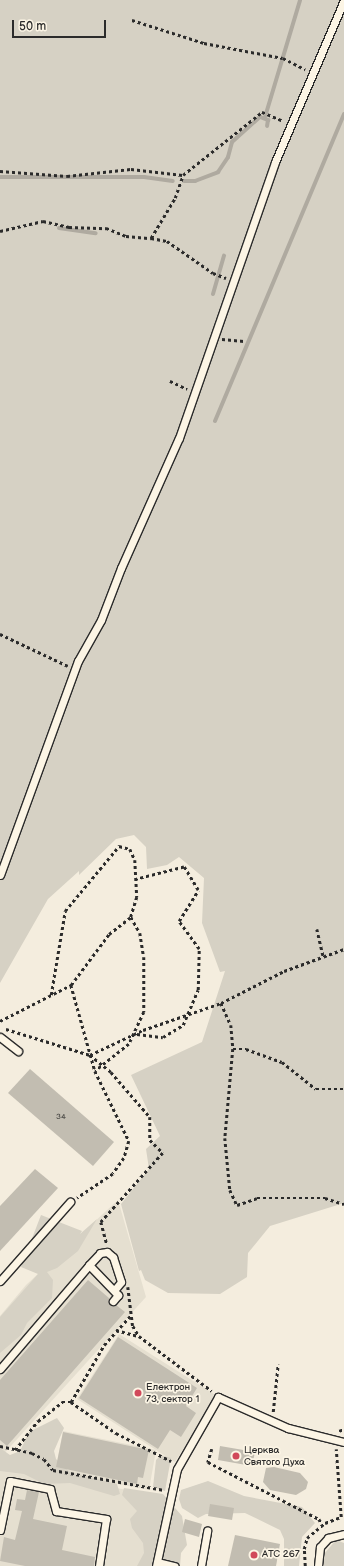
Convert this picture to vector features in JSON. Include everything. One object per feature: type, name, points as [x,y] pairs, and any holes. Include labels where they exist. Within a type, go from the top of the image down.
[{"type":"lane","points":[[0,875],[76,670],[101,620],[197,394],[214,339],[287,132],[344,0]]},
{"type":"lane","points":[[0,1038],[18,1051]]},
{"type":"lane","points":[[0,1281],[70,1202]]},
{"type":"lane","points":[[0,1369],[100,1253],[107,1252],[117,1265],[121,1282],[116,1288]]},
{"type":"lane","points":[[89,1265],[118,1295],[113,1301]]},
{"type":"lane","points":[[175,1566],[157,1564],[172,1492],[179,1465],[218,1397],[267,1419],[311,1434],[335,1437],[344,1442]]},
{"type":"lane","points":[[0,1530],[10,1481],[50,1490],[56,1511],[106,1519],[99,1566]]},
{"type":"lane","points":[[201,1566],[207,1531]]},
{"type":"lane","points":[[318,1566],[320,1547],[324,1542],[328,1538],[344,1534]]},
{"type":"path","points":[[132,20],[204,43],[283,58],[313,73]]},
{"type":"path","points":[[151,238],[175,198],[183,175],[218,144],[262,112],[282,119],[287,132]]},
{"type":"path","points":[[0,171],[67,176],[131,169],[183,175]]},
{"type":"path","points":[[0,231],[43,221],[69,227],[106,228],[126,236],[167,241],[214,273],[222,276]]},
{"type":"path","points":[[214,339],[244,341]]},
{"type":"path","points":[[170,381],[197,394]]},
{"type":"path","points":[[0,634],[76,670]]},
{"type":"path","points":[[0,1021],[71,985],[109,934],[131,917],[137,897],[137,879],[130,849],[119,846],[65,911],[51,995]]},
{"type":"path","points":[[136,1033],[163,1037],[183,1025],[198,990],[199,949],[179,922],[198,890],[184,867],[137,879]]},
{"type":"path","points":[[95,1071],[129,1044],[136,1033],[144,1012],[144,956],[140,933],[131,917]]},
{"type":"path","points":[[317,929],[323,956]]},
{"type":"path","points":[[90,1055],[136,1033],[221,1003],[323,956],[344,949]]},
{"type":"path","points":[[70,1202],[113,1174],[124,1158],[129,1141],[95,1071],[71,985]]},
{"type":"path","points":[[221,1003],[231,1025],[234,1049],[225,1138],[230,1190],[237,1205],[257,1198],[325,1198],[344,1204]]},
{"type":"path","points":[[0,1027],[90,1055],[103,1066],[150,1117],[150,1140],[163,1153],[101,1222],[105,1230],[107,1252]]},
{"type":"path","points":[[234,1049],[246,1049],[282,1062],[316,1089],[344,1089]]},
{"type":"path","points":[[121,1282],[128,1286],[133,1326],[139,1336]]},
{"type":"path","points":[[70,1402],[79,1384],[116,1330],[132,1314]]},
{"type":"path","points":[[116,1330],[139,1336],[206,1384],[218,1397]]},
{"type":"path","points":[[267,1419],[275,1404],[278,1364]]},
{"type":"path","points":[[16,1450],[38,1421],[62,1402],[70,1402],[116,1433],[179,1465]]},
{"type":"path","points":[[342,1516],[335,1437],[340,1429],[344,1429]]},
{"type":"path","points":[[0,1446],[44,1459],[53,1470],[172,1492]]},
{"type":"path","points":[[212,1449],[208,1462],[319,1519],[322,1524]]},
{"type":"shaded area","points":[[0,0],[344,0],[344,1203],[270,1226],[248,1253],[247,1277],[220,1294],[168,1293],[145,1280],[141,1270],[139,1271],[121,1204],[149,1169],[146,1149],[160,1136],[131,1075],[202,1042],[225,971],[220,972],[202,923],[204,878],[179,857],[167,865],[147,869],[146,847],[134,835],[116,839],[79,875],[79,871],[48,899],[0,983]]},
{"type":"shaded area","points":[[118,1200],[146,1297],[0,1458],[0,1316],[26,1285]]},
{"type":"shaded area","points":[[41,1215],[82,1231],[80,1234],[97,1219],[78,1251],[57,1268],[47,1272],[53,1280],[52,1298],[27,1323],[21,1335],[0,1353],[0,1317],[38,1274],[21,1267]]},
{"type":"shaded area","name":"Електрон 73, сектор 1","points":[[119,1334],[217,1396],[175,1462],[77,1399]]},
{"type":"shaded area","points":[[57,1418],[64,1428],[54,1451],[56,1459],[70,1472],[117,1484],[120,1494],[114,1496],[70,1483],[44,1484],[24,1474],[0,1471],[0,1448],[10,1455],[20,1451],[29,1432]]},
{"type":"shaded area","points":[[63,1431],[156,1450],[149,1490],[55,1472]]},
{"type":"shaded area","points":[[161,1455],[171,1458],[165,1491],[153,1487],[156,1460]]},
{"type":"shaded area","points":[[0,1466],[143,1493],[149,1566],[0,1566]]},
{"type":"shaded area","points":[[208,1481],[244,1496],[302,1507],[315,1523],[302,1537],[299,1566],[284,1566],[284,1539],[280,1530],[245,1513],[206,1514],[198,1518],[182,1508],[179,1499],[181,1490]]},
{"type":"shaded area","points":[[124,1488],[163,1494],[182,1516],[187,1545],[181,1553],[180,1566],[137,1566],[144,1553],[143,1543],[132,1528],[130,1519],[137,1511],[122,1495]]},
{"type":"shaded area","points":[[336,1540],[344,1543],[344,1566],[324,1566],[324,1554]]},
{"type":"building","points":[[30,1069],[114,1142],[93,1166],[8,1093]]},
{"type":"building","points":[[35,1169],[58,1188],[0,1251],[0,1206]]},
{"type":"building","points":[[88,1280],[109,1298],[110,1305],[116,1305],[125,1312],[7,1446],[0,1440],[0,1380]]},
{"type":"building","name":"Електрон 73, сектор 1","points":[[118,1337],[197,1388],[186,1406],[196,1413],[181,1437],[170,1430],[158,1449],[79,1398]]},
{"type":"building","points":[[63,1432],[149,1450],[143,1478],[138,1477],[137,1484],[56,1467]]},
{"type":"building","name":"Церква Святого Духа","points":[[220,1446],[255,1452],[252,1466],[218,1460]]},
{"type":"building","points":[[274,1467],[300,1473],[308,1482],[306,1489],[296,1495],[270,1490],[263,1482],[266,1468]]},
{"type":"building","points":[[27,1490],[39,1492],[33,1519],[67,1526],[62,1550],[95,1557],[94,1566],[25,1566],[0,1561],[4,1537],[15,1540],[22,1511],[15,1510],[17,1499],[25,1500]]},
{"type":"building","points":[[210,1504],[234,1508],[232,1520],[208,1516]]},
{"type":"building","points":[[185,1519],[202,1524],[199,1537],[182,1532]]},
{"type":"building","name":"АТС 267","points":[[235,1535],[280,1544],[276,1566],[228,1566]]},
{"type":"waterway","points":[[265,117],[300,0]]},
{"type":"waterway","points":[[215,421],[344,114]]},
{"type":"waterway","points":[[184,181],[195,181],[218,172],[228,157],[232,142],[260,117],[268,120],[267,126]]},
{"type":"waterway","points":[[0,177],[144,177],[173,181]]},
{"type":"waterway","points":[[59,228],[96,233]]},
{"type":"waterway","points":[[213,294],[224,256]]},
{"type":"place","name":"Електрон 73, сектор 1","points":[[138,1393]]},
{"type":"place","name":"Церква Святого Духа","points":[[236,1456]]},
{"type":"place","name":"АТС 267","points":[[254,1555]]}]
